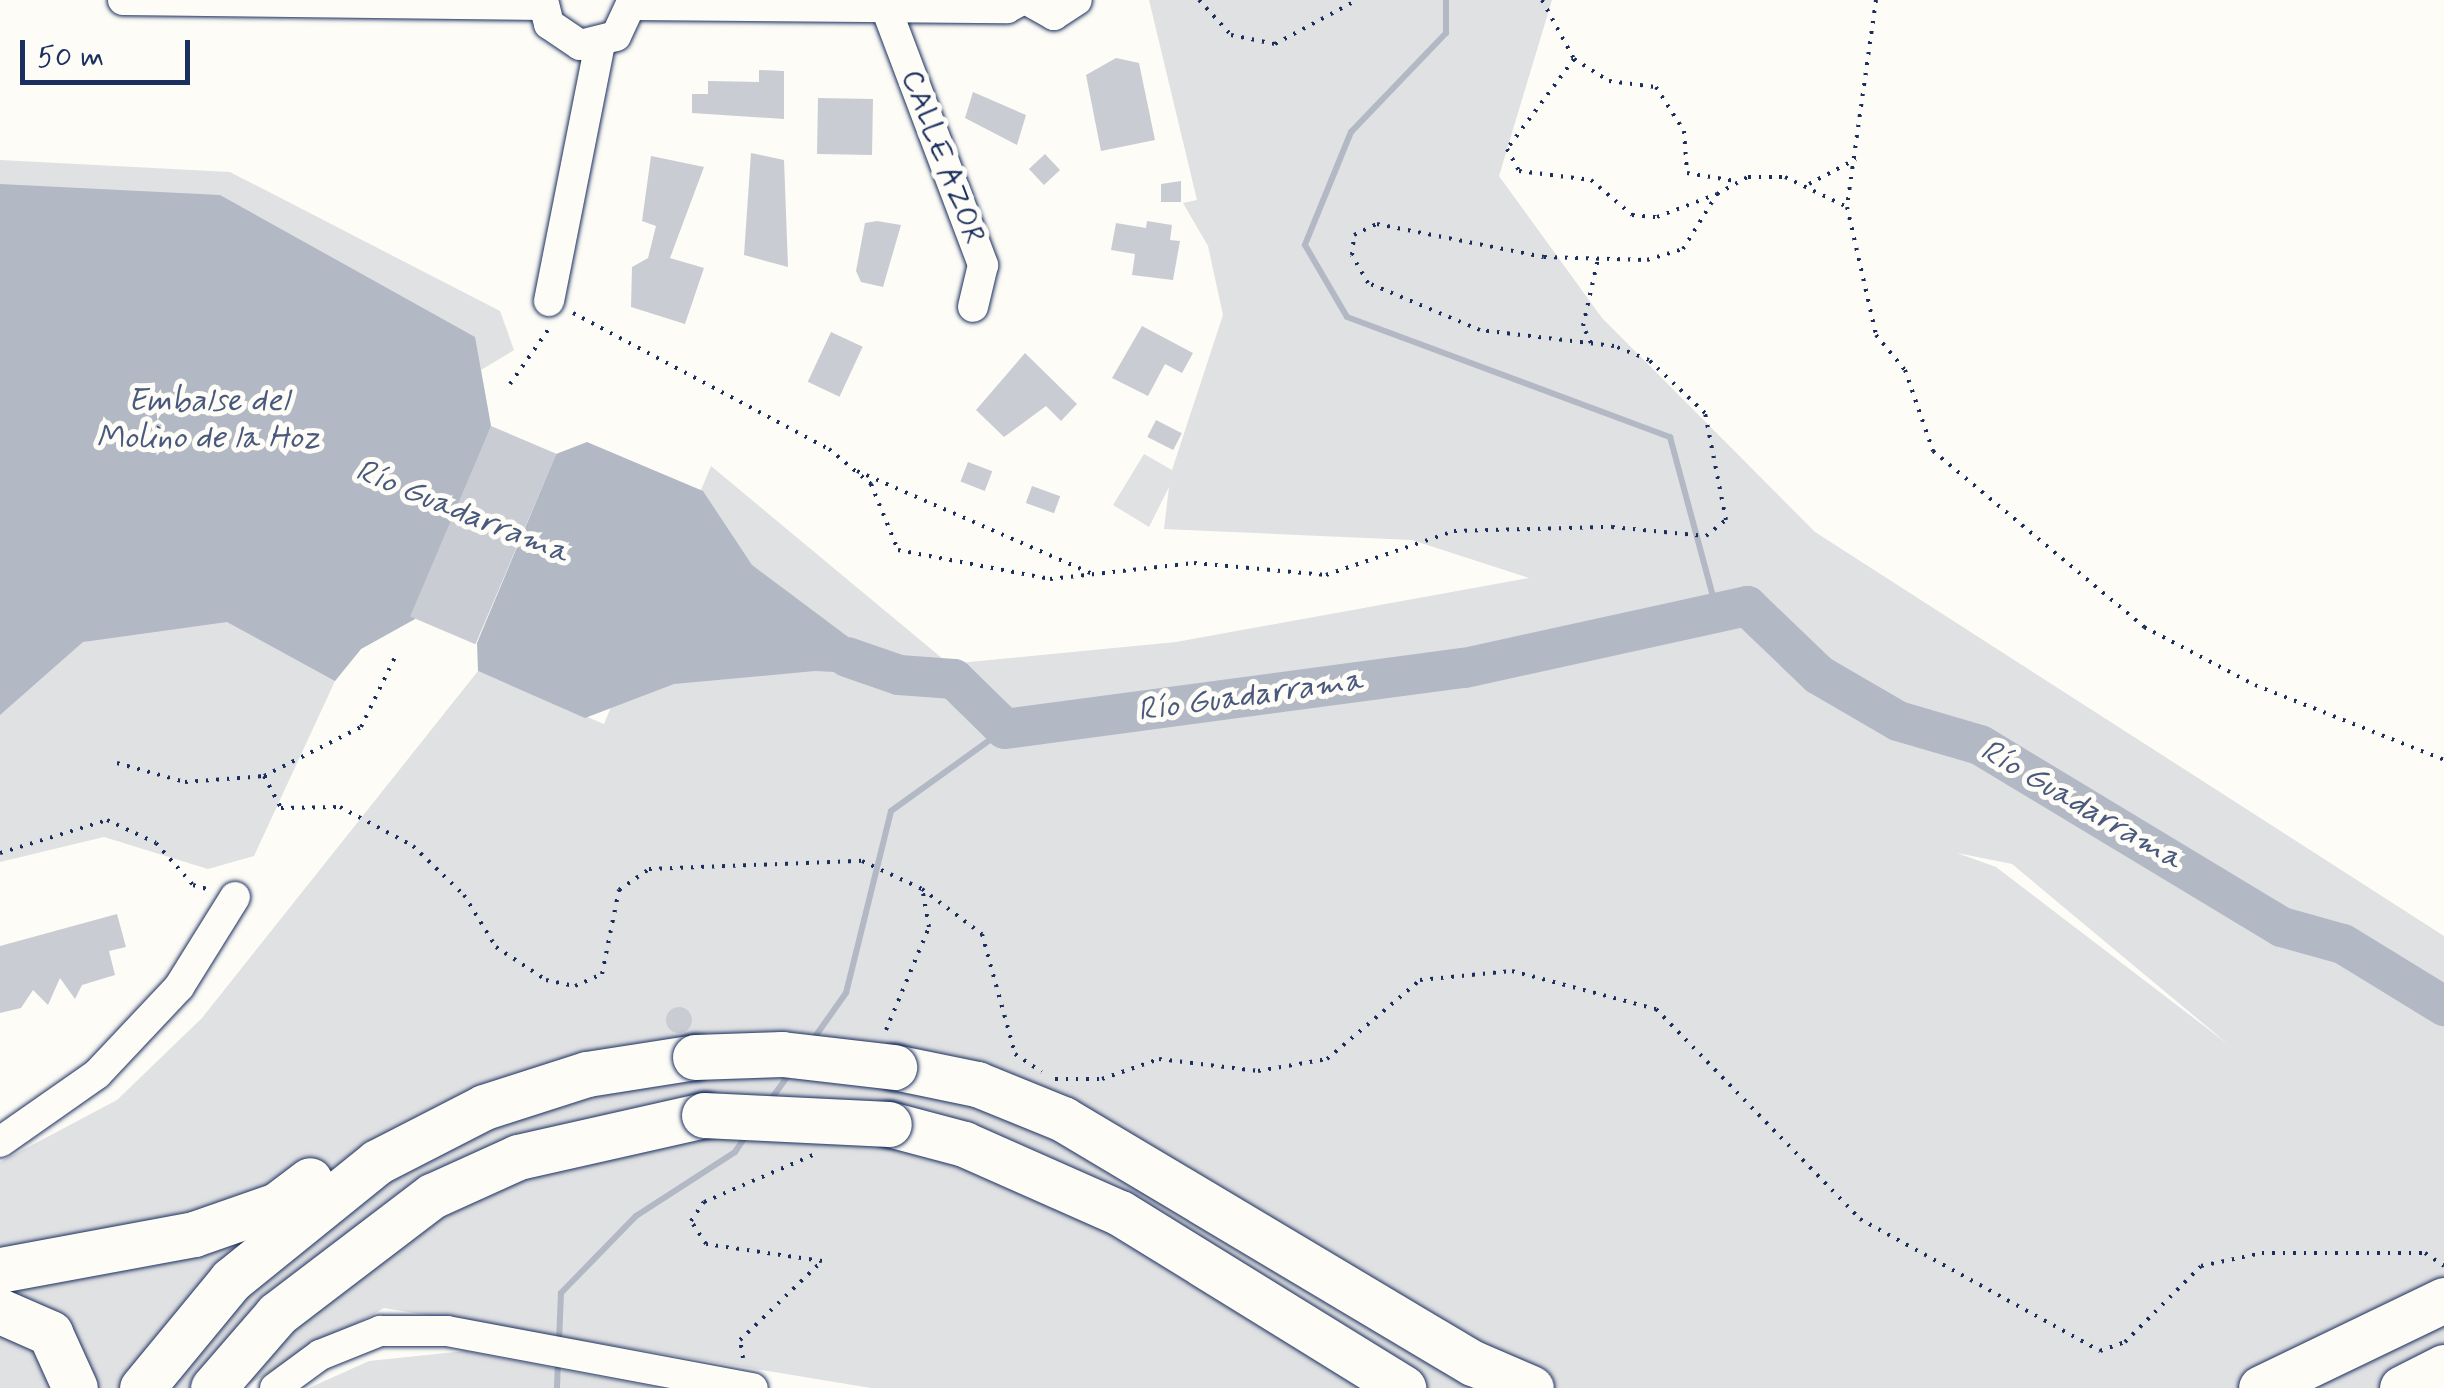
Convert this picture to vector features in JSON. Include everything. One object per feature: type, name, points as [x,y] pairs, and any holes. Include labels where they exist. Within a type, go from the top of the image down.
[{"type":"highway","points":[[0,1270],[194,1234],[277,1205],[425,1112],[516,1079],[587,1074],[695,1058],[782,1054],[894,1067],[978,1084],[1063,1119],[1473,1363],[1531,1388]]},
{"type":"highway","points":[[142,1388],[231,1280],[378,1162],[484,1107],[587,1074]]},
{"type":"highway","points":[[214,1388],[277,1314],[432,1196],[518,1157],[704,1115],[888,1124],[964,1144],[1120,1213],[1403,1388]]},
{"type":"highway","points":[[2261,1388],[2444,1300]]},
{"type":"highway","points":[[0,1311],[50,1334],[75,1388]]},
{"type":"street","points":[[123,0],[542,3],[562,38],[600,44]]},
{"type":"street","points":[[559,306],[600,44],[628,22],[634,2],[1007,8],[1025,0],[1054,14],[1077,0]]},
{"type":"street","name":"CALLE AZOR","points":[[886,8],[984,265],[973,307]]},
{"type":"street","points":[[0,1142],[110,1059],[179,988],[235,897]]},
{"type":"street","points":[[274,1388],[320,1356],[380,1331],[446,1330],[611,1357],[751,1388]]},
{"type":"path","points":[[1199,0],[1231,35],[1275,44],[1357,0]]},
{"type":"path","points":[[1542,0],[1574,59],[1609,81],[1656,87],[1684,130],[1688,173],[1739,182],[1808,184],[1856,159]]},
{"type":"path","points":[[1876,0],[1847,208],[1876,335],[1905,370],[1933,451],[1973,491],[2144,626],[2255,685],[2444,760]]},
{"type":"path","points":[[1574,59],[1507,149],[1519,170],[1592,180],[1632,216],[1656,218],[1739,182]]},
{"type":"path","points":[[1808,184],[1847,208]]},
{"type":"path","points":[[853,469],[886,507],[898,550],[979,571],[1094,574],[1194,563],[1326,575],[1454,531],[1672,530],[1706,536],[1726,520],[1705,413],[1650,360],[1591,343],[1480,330],[1368,283],[1352,255],[1354,236],[1377,224],[1598,258],[1647,260],[1683,249],[1717,194]]},
{"type":"path","points":[[1591,343],[1584,326],[1598,258]]},
{"type":"path","points":[[510,384],[559,306],[739,396],[853,469],[1094,574]]},
{"type":"path","points":[[116,763],[185,782],[264,776],[361,728],[395,657]]},
{"type":"path","points":[[264,776],[281,808],[340,808],[413,846],[464,895],[496,947],[546,980],[575,986],[602,974],[619,890],[649,869],[862,860],[922,888],[982,934],[1015,1054],[1052,1079],[1102,1078],[1159,1059],[1258,1071],[1327,1059],[1420,980],[1512,971],[1606,992],[1656,1009],[1860,1219],[2100,1351],[2125,1342],[2201,1266],[2262,1253],[2425,1253],[2444,1266]]},
{"type":"path","points":[[0,853],[108,820],[156,843],[194,885],[235,897]]},
{"type":"path","points":[[751,1388],[740,1340],[822,1262],[706,1244],[691,1221],[704,1202],[806,1165]]},
{"type":"shaded area","points":[[1149,0],[1552,0],[1499,176],[1602,318],[1815,532],[2444,936],[2444,1388],[871,1388],[384,1308],[242,1388],[0,1388],[0,1162],[117,1100],[202,1018],[478,671],[604,724],[711,466],[949,664],[1176,642],[1529,578],[1412,540],[1164,529],[1169,487],[1149,527],[1113,505],[1144,454],[1172,470],[1223,315],[1208,246],[1183,203],[1197,200]],"holes":[[[1957,853],[2012,864],[2229,1045],[1996,867]]]},
{"type":"shaded area","name":"Embalse del Molino de la Hoz","points":[[0,160],[230,172],[500,311],[514,350],[481,370],[491,426],[415,619],[361,649],[335,681],[254,856],[208,869],[104,837],[0,862]]},
{"type":"shaded area","points":[[465,1351],[660,1388],[309,1388],[369,1361]]},
{"type":"water","name":"Embalse del Molino de la Hoz","points":[[0,184],[220,195],[475,337],[491,426],[415,619],[361,649],[335,681],[227,622],[83,642],[0,715]]},
{"type":"water","points":[[587,442],[703,491],[752,565],[899,675],[815,671],[674,684],[585,718],[478,671],[477,643],[556,454]]},
{"type":"building","points":[[1116,58],[1139,63],[1155,140],[1101,151],[1086,75]]},
{"type":"building","points":[[759,70],[784,71],[784,119],[692,113],[692,94],[708,94],[708,81],[759,82]]},
{"type":"building","points":[[973,92],[1026,115],[1017,145],[965,118]]},
{"type":"building","points":[[818,98],[873,99],[872,155],[817,154]]},
{"type":"building","points":[[751,153],[784,160],[788,267],[744,255]]},
{"type":"building","points":[[1045,154],[1060,170],[1044,185],[1029,169]]},
{"type":"building","points":[[651,156],[704,167],[670,258],[704,268],[685,324],[631,307],[632,267],[648,258],[656,226],[642,221]]},
{"type":"building","points":[[1181,181],[1181,202],[1161,202],[1161,184]]},
{"type":"building","points":[[1147,221],[1172,225],[1170,240],[1180,241],[1173,280],[1132,275],[1135,254],[1111,250],[1116,223],[1146,228]]},
{"type":"building","points":[[865,223],[901,225],[883,287],[861,282],[856,271]]},
{"type":"building","points":[[1142,326],[1193,353],[1182,373],[1165,364],[1148,396],[1112,378]]},
{"type":"building","points":[[831,332],[863,347],[839,397],[808,382]]},
{"type":"building","points":[[1025,353],[1077,404],[1061,421],[1046,406],[1004,437],[976,410]]},
{"type":"building","points":[[1156,420],[1182,433],[1173,450],[1147,437]]},
{"type":"building","points":[[491,426],[556,454],[475,644],[410,617]]},
{"type":"building","points":[[968,462],[992,471],[985,491],[960,482]]},
{"type":"building","points":[[1032,486],[1060,496],[1054,513],[1026,503]]},
{"type":"building","points":[[117,914],[126,947],[109,951],[115,975],[82,985],[75,999],[60,978],[48,1005],[33,990],[21,1008],[0,1013],[0,946]]},
{"type":"building","points":[[679,1007],[688,1011],[692,1020],[688,1029],[679,1033],[670,1029],[666,1020],[670,1011]]},
{"type":"waterway","points":[[1446,0],[1446,33],[1351,132],[1305,245],[1347,317],[1670,437],[1716,607]]},
{"type":"waterway","name":"Río Guadarrama","points":[[847,657],[899,675],[954,679],[1005,729],[1465,668],[1747,606],[1819,675],[1898,721],[1980,745],[2282,927],[2343,944],[2444,1006]]},
{"type":"waterway","points":[[812,1041],[846,993],[891,811],[1005,729]]},
{"type":"waterway","points":[[769,1102],[791,1072]]},
{"type":"waterway","points":[[559,1342],[561,1293],[636,1216],[735,1152],[748,1133]]},
{"type":"waterway","points":[[557,1388],[558,1359]]}]
